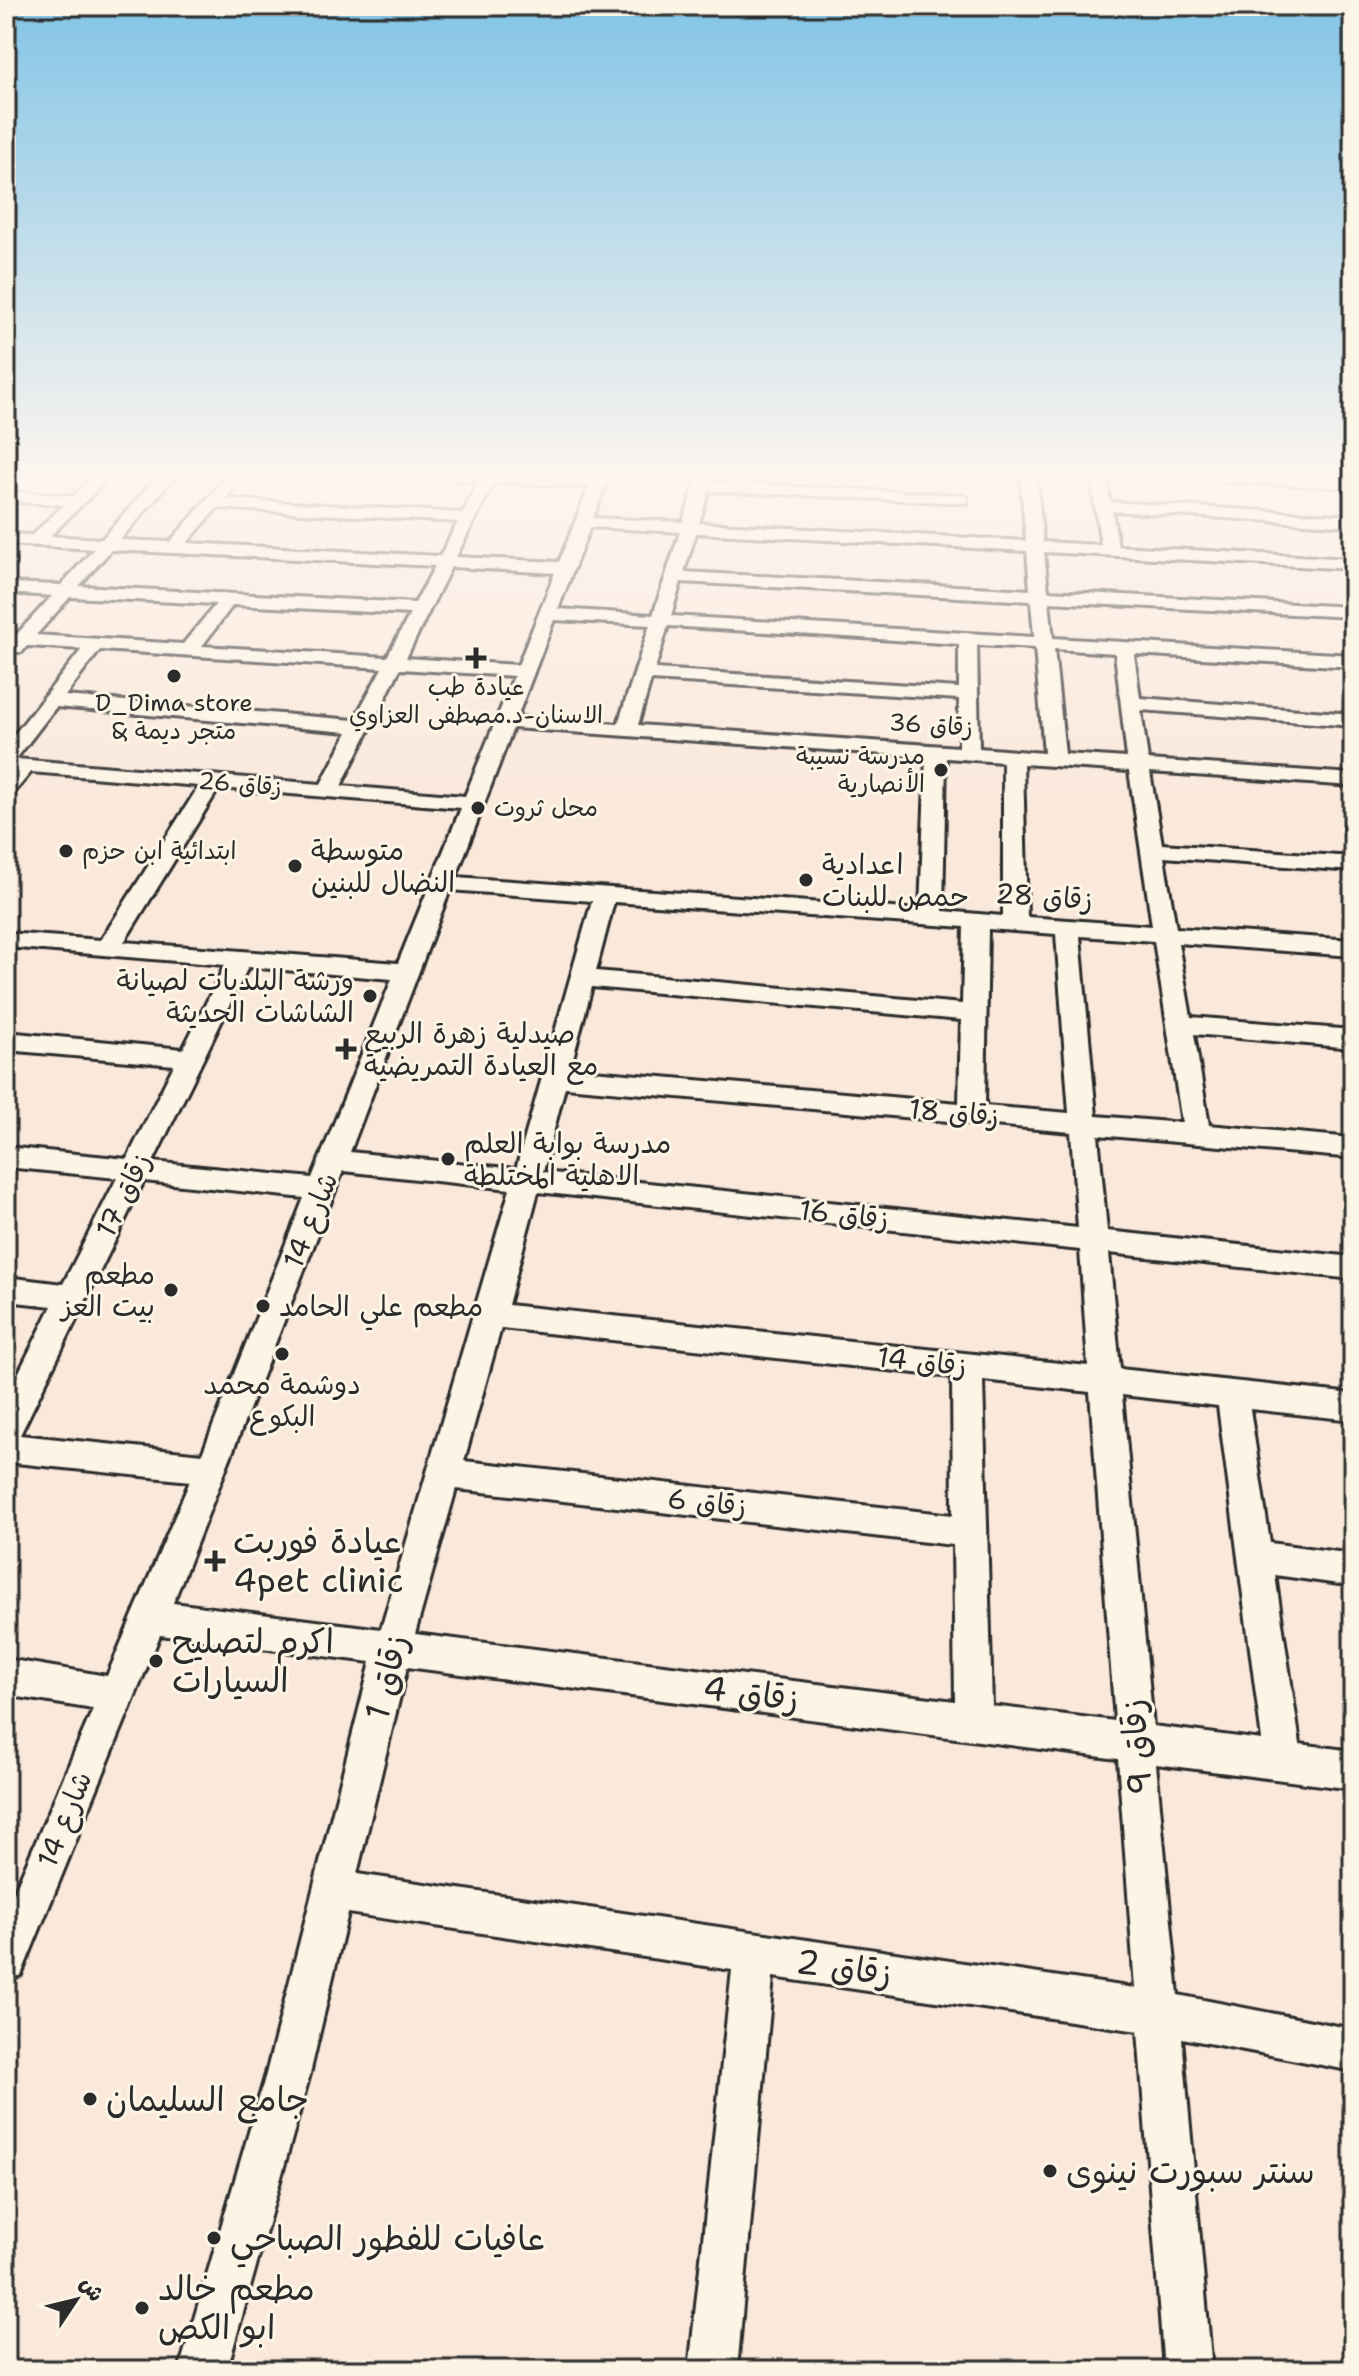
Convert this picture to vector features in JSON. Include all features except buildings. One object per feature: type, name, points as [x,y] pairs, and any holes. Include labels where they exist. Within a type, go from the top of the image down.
[{"type":"street","points":[[6,658],[14,640],[71,586]]},
{"type":"street","points":[[328,791],[434,586]]},
{"type":"street","name":"شارع 14","points":[[6,1960],[212,1469],[559,586]]},
{"type":"street","points":[[626,730],[673,586]]},
{"type":"street","points":[[846,586],[1353,612]]},
{"type":"street","points":[[1039,586],[1055,760]]},
{"type":"street","points":[[6,588],[422,609]]},
{"type":"street","points":[[188,651],[228,600]]},
{"type":"street","points":[[548,614],[1353,661]]},
{"type":"street","points":[[968,639],[969,754]]},
{"type":"street","points":[[14,640],[523,671]]},
{"type":"street","points":[[6,790],[12,763],[51,701],[95,645]]},
{"type":"street","points":[[1124,648],[1138,765],[1197,1134]]},
{"type":"street","points":[[645,674],[969,694]]},
{"type":"street","points":[[51,701],[362,727]]},
{"type":"street","points":[[1131,703],[1353,720]]},
{"type":"street","name":"زقاق 36","points":[[505,722],[1353,780]]},
{"type":"street","points":[[931,918],[936,751]]},
{"type":"street","points":[[1013,757],[1015,924]]},
{"type":"street","name":"زقاق 26","points":[[12,763],[474,803]]},
{"type":"street","points":[[108,948],[212,782]]},
{"type":"street","points":[[1152,850],[1353,864]]},
{"type":"street","name":"زقاق 28","points":[[444,883],[1353,948]]},
{"type":"street","name":"زقاق 1","points":[[203,2370],[288,2074],[393,1648],[490,1315],[605,894]]},
{"type":"street","points":[[972,1114],[976,921]]},
{"type":"street","name":"زقاق 9","points":[[1067,927],[1188,2370]]},
{"type":"street","points":[[6,940],[408,972]]},
{"type":"street","name":"زقاق 17","points":[[6,1430],[240,959]]},
{"type":"street","points":[[582,978],[974,1013]]},
{"type":"street","points":[[1179,1024],[1353,1039]]},
{"type":"street","points":[[6,1041],[190,1058]]},
{"type":"street","name":"زقاق 18","points":[[556,1077],[1353,1148]]},
{"type":"street","points":[[6,1157],[323,1189]]},
{"type":"street","name":"زقاق 16","points":[[334,1160],[1353,1268]]},
{"type":"street","points":[[6,1289],[72,1297]]},
{"type":"street","name":"زقاق 14","points":[[490,1315],[1353,1407]]},
{"type":"street","points":[[967,1366],[974,1721]]},
{"type":"street","points":[[1232,1394],[1284,1761]]},
{"type":"street","points":[[6,1448],[212,1469]]},
{"type":"street","name":"زقاق 6","points":[[444,1473],[970,1532]]},
{"type":"street","points":[[1255,1557],[1353,1570]]},
{"type":"street","name":"زقاق 4","points":[[150,1617],[1353,1770]]},
{"type":"street","points":[[6,1677],[115,1695]]},
{"type":"street","name":"زقاق 2","points":[[333,1891],[1159,2013],[1353,2050]]},
{"type":"street","points":[[713,2370],[754,1953]]},
{"type":"place","name":"عيادة طب الاسنان-د.مصطفى العزاوي","points":[[476,658]]},
{"type":"place","name":"D_Dima store & متجر ديمة","points":[[174,676]]},
{"type":"place","name":"مدرسة نسيبة الأنصارية","points":[[941,770]]},
{"type":"place","name":"محل ثروت","points":[[478,808]]},
{"type":"place","name":"ابتدائية ابن حزم","points":[[66,851]]},
{"type":"place","name":"متوسطة النضال للبنين","points":[[295,866]]},
{"type":"place","name":"اعدادية حمص للبنات","points":[[806,880]]},
{"type":"place","name":"ورشة البلديات لصيانة الشاشات الحديثة","points":[[370,996]]},
{"type":"place","name":"صيدلية زهرة الربيع مع العيادة التمريضية","points":[[346,1049]]},
{"type":"place","name":"مدرسة بوابة العلم الاهلية المختلطة","points":[[448,1159]]},
{"type":"place","name":"مطعم بيت العز","points":[[171,1290]]},
{"type":"place","name":"مطعم علي الحامد","points":[[263,1306]]},
{"type":"place","name":"دوشمة محمد البكوع","points":[[282,1354]]},
{"type":"place","name":"عيادة فوربت 4pet clinic","points":[[215,1561]]},
{"type":"place","name":"اكرم لتصليح السيارات","points":[[156,1661]]},
{"type":"place","name":"جامع السليمان","points":[[90,2099]]},
{"type":"place","name":"سنتر سبورت نينوى","points":[[1050,2171]]},
{"type":"place","name":"عافيات للفطور الصباحي","points":[[214,2238]]},
{"type":"place","name":"مطعم خالد ابو الكص","points":[[142,2308]]}]
